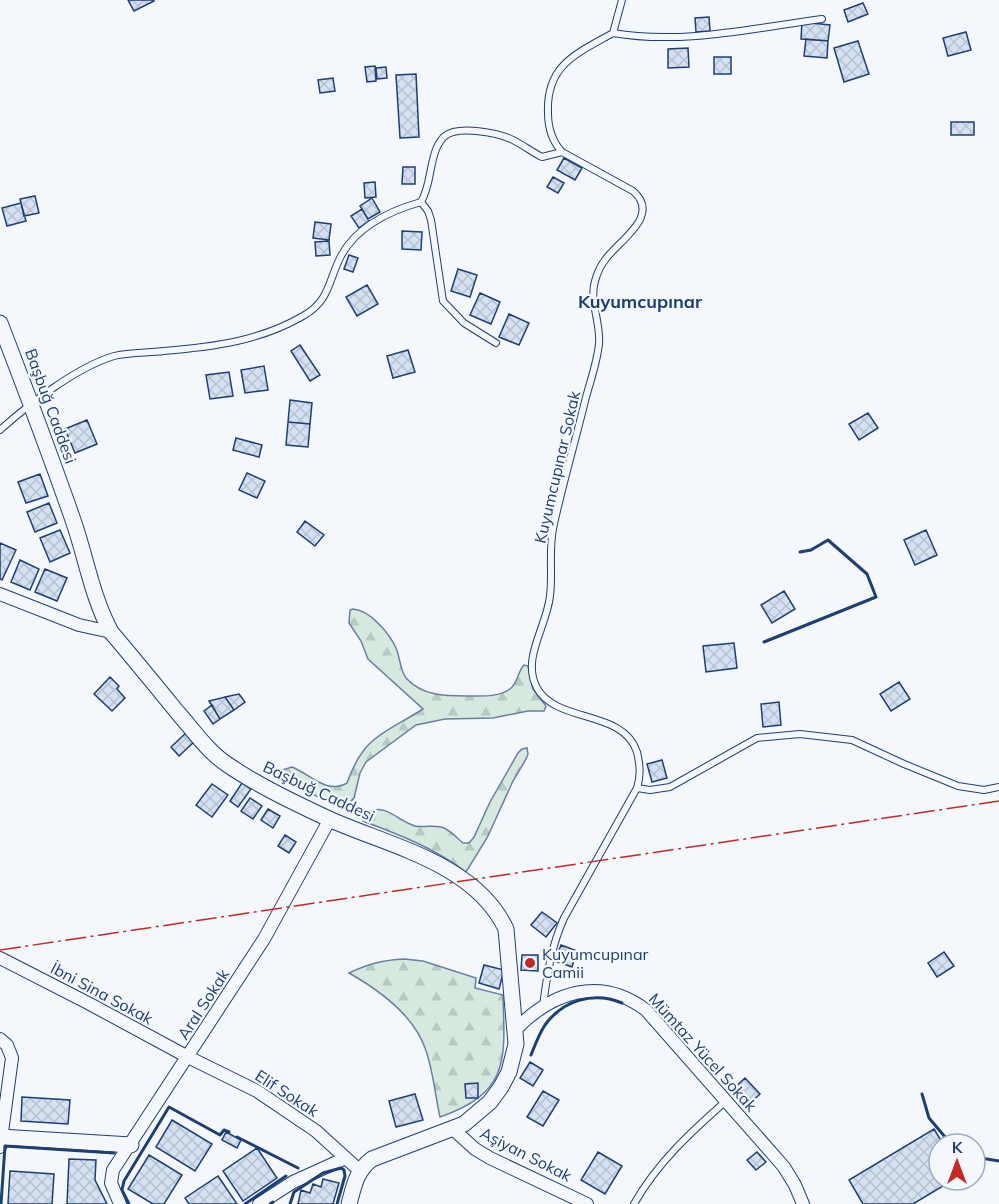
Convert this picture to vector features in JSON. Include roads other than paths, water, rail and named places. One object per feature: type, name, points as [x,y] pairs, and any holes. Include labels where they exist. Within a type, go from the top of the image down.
[{"type":"street","name":"Başbuğ Caddesi","points":[[0,323],[74,522],[97,602],[111,632],[216,756],[246,776],[330,819],[415,852],[438,864],[474,890],[499,913],[506,929],[516,1044],[514,1058],[501,1087],[478,1113],[453,1129],[372,1159],[359,1170]]},
{"type":"street","points":[[0,594],[78,625],[111,632]]},
{"type":"street","name":"Aral Sokak","points":[[120,1204],[111,1183],[111,1176],[264,939],[330,819]]},
{"type":"street","name":"İbni Sina Sokak","points":[[0,958],[88,1002],[188,1058]]},
{"type":"street","name":"Mümtaz Yücel Sokak","points":[[515,1030],[543,1007],[574,992],[591,989],[621,995],[635,1002],[646,1010],[784,1167],[803,1204]]},
{"type":"street","points":[[0,1039],[12,1066],[0,1140],[131,1145]]},
{"type":"street","name":"Elif Sokak","points":[[188,1058],[249,1087],[280,1106],[316,1131],[359,1170]]},
{"type":"street","name":"Aşiyan Sokak","points":[[453,1129],[475,1149],[490,1158],[587,1204]]},
{"type":"street","points":[[259,1204],[293,1182],[346,1158]]},
{"type":"street","points":[[349,1204],[359,1170]]},
{"type":"lane","points":[[613,33],[622,0]]},
{"type":"lane","points":[[562,152],[553,140],[550,131],[548,106],[550,86],[554,77],[569,60],[613,33],[644,37],[705,35],[822,19]]},
{"type":"lane","name":"Kuyumcupınar Sokak","points":[[421,202],[425,195],[433,157],[441,140],[446,134],[465,131],[490,133],[513,140],[542,157],[562,152],[633,191],[641,201],[643,211],[639,223],[603,261],[594,283],[599,345],[553,527],[550,597],[546,620],[532,661],[532,673],[536,687],[549,702],[611,726],[630,739],[639,760],[640,771],[637,788],[564,918],[551,953],[543,1007]]},
{"type":"lane","points":[[0,430],[31,403],[84,370],[115,356],[222,345],[274,330],[301,317],[312,311],[324,299],[340,259],[353,238],[379,219],[403,207],[421,202],[431,220],[443,301],[464,323],[496,343]]},
{"type":"lane","points":[[637,788],[670,787],[757,739],[800,734],[852,740],[958,786],[984,790],[999,787]]},
{"type":"lane","points":[[634,1204],[646,1185],[682,1141],[726,1101]]},
{"type":"place","name":"Kuyumcupınar Camii","points":[[530,963]]},
{"type":"district","name":"Kuyumcupınar","points":[[640,301]]}]
